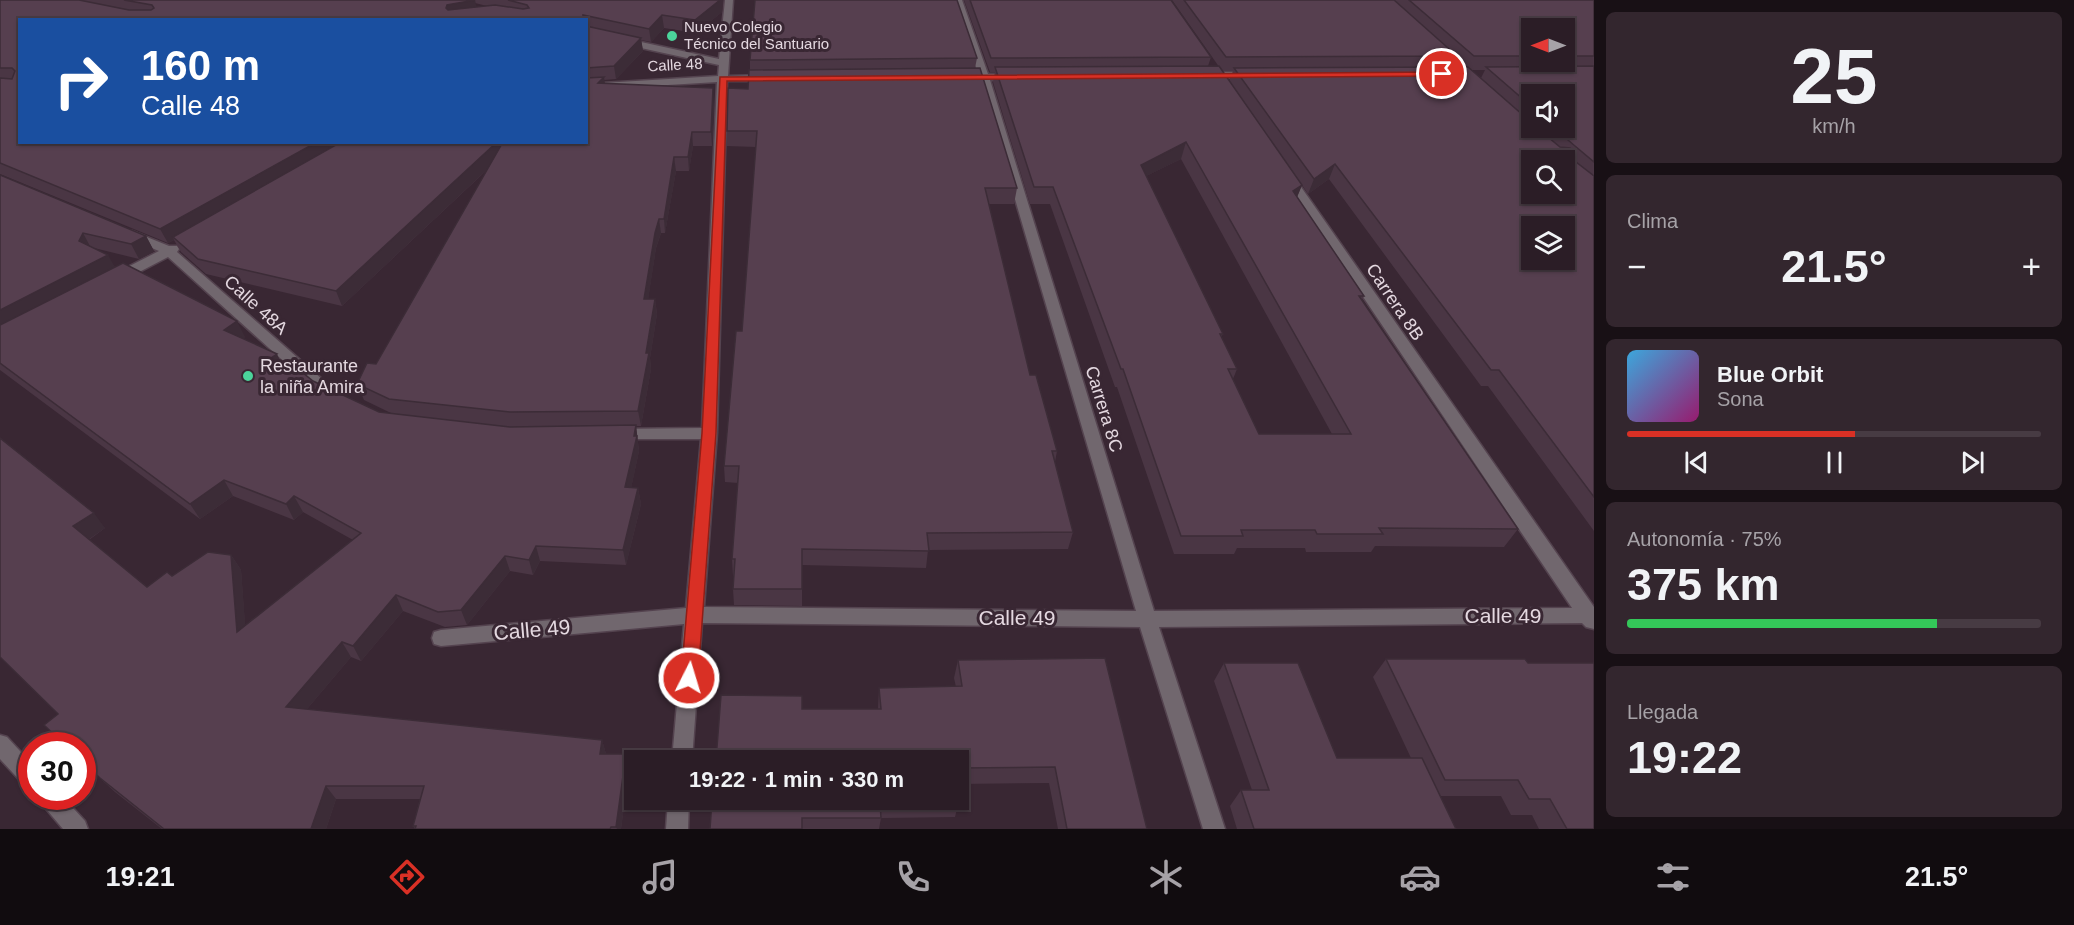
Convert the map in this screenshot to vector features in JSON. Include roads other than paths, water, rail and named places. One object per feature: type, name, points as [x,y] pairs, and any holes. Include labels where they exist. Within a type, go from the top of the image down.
[{"type":"street","points":[[683,750],[709,433],[723,79],[729,0]]},
{"type":"street","name":"Carrera 8C","points":[[958,0],[984,77],[1214,829]]},
{"type":"street","points":[[588,33],[724,63]]},
{"type":"street","points":[[1195,75],[1265,75]]},
{"type":"street","points":[[948,77],[1019,77]]},
{"type":"street","name":"Calle 48","points":[[588,87],[684,79],[782,78]]},
{"type":"street","name":"Carrera 8B","points":[[1279,163],[1592,618]]},
{"type":"street","name":"Calle 48A","points":[[113,227],[169,251],[327,391],[348,401]]},
{"type":"street","points":[[105,284],[189,240]]},
{"type":"street","points":[[606,434],[709,433]]},
{"type":"street","name":"Calle 49","points":[[441,638],[694,615],[1148,619],[1592,618]]},
{"type":"street","points":[[0,744],[18,764]]},
{"type":"street","points":[[60,810],[77,829]]},
{"type":"street","points":[[677,829],[678,810]]},
{"type":"place","name":"Nuevo Colegio Técnico del Santuario","points":[[672,36]]},
{"type":"place","name":"Restaurante la niña Amira","points":[[248,376]]}]
